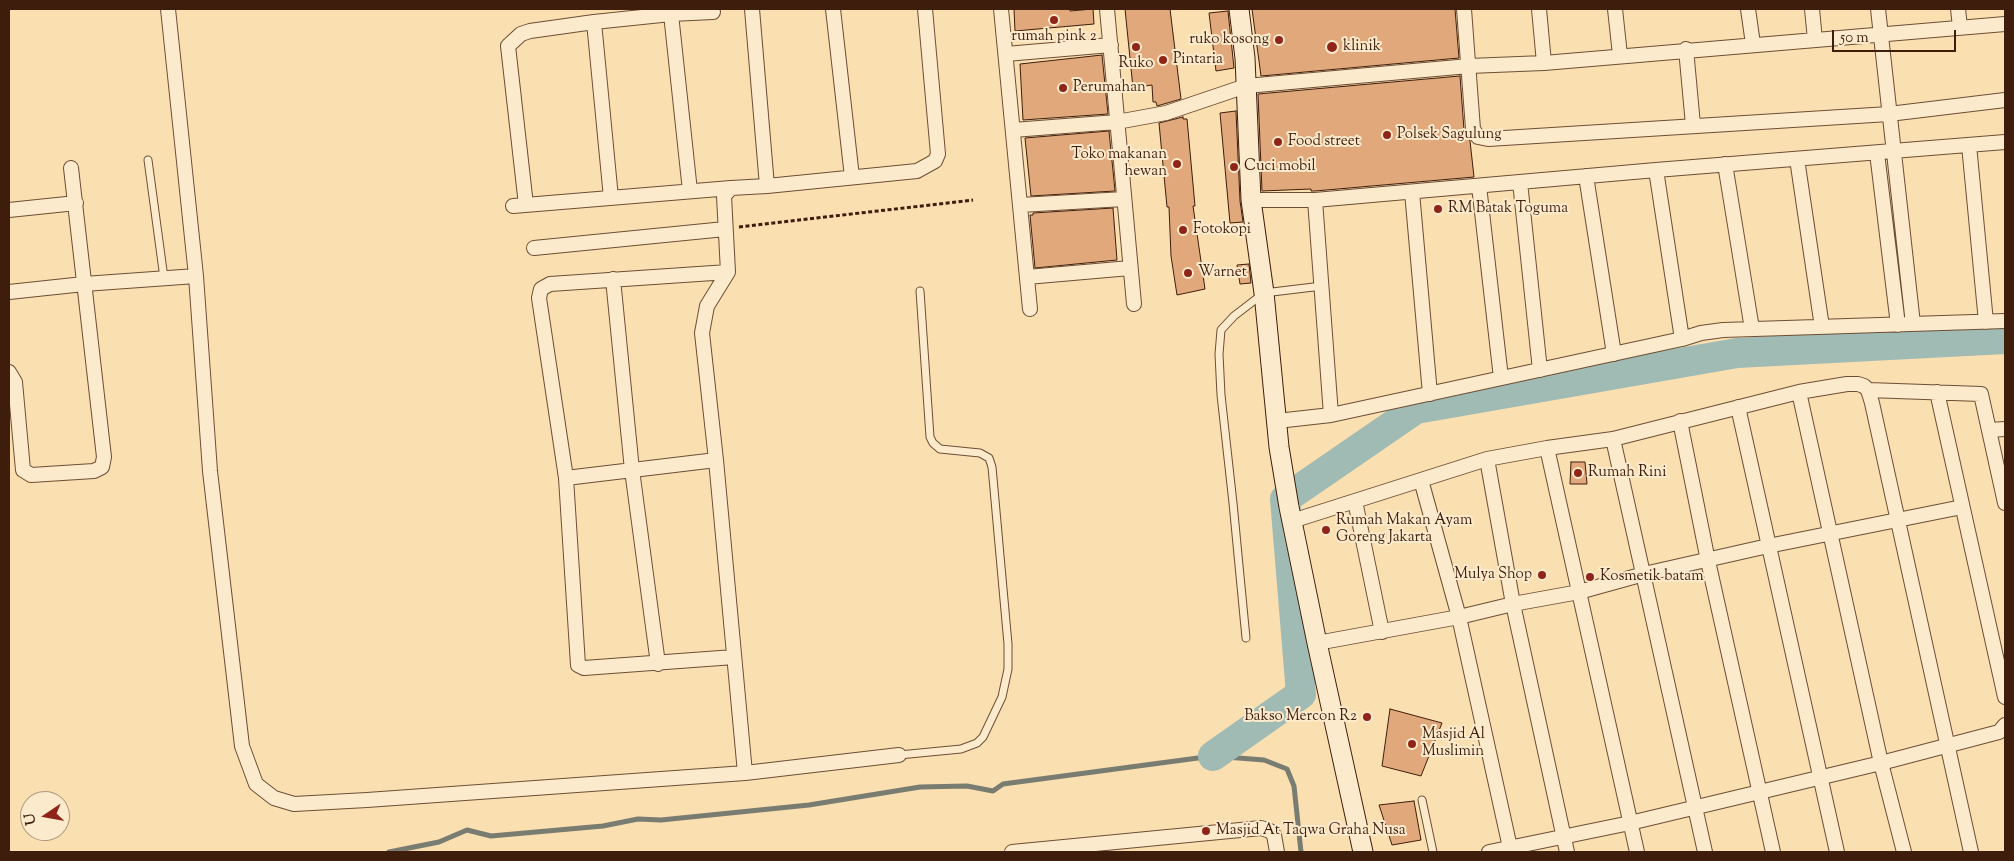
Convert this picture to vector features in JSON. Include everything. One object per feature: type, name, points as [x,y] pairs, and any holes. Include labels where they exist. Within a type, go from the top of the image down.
[{"type":"street","points":[[168,9],[196,276],[210,471],[242,746],[256,784],[274,798],[294,804],[745,773],[899,755]]},
{"type":"street","points":[[752,9],[767,186]]},
{"type":"street","points":[[833,9],[852,177]]},
{"type":"street","points":[[713,12],[594,22],[530,31],[521,34],[508,46],[519,206],[767,186],[917,171],[935,161],[938,154],[925,9]]},
{"type":"street","points":[[1001,9],[1030,309]]},
{"type":"street","points":[[1108,9],[1134,304]]},
{"type":"street","points":[[1239,9],[1245,58],[1251,200],[1264,293],[1279,447],[1290,514],[1363,852]]},
{"type":"street","points":[[1464,9],[1473,129],[1478,137],[1488,139],[1889,114],[2005,100]]},
{"type":"street","points":[[1539,9],[1544,62]]},
{"type":"street","points":[[1615,9],[1620,55]]},
{"type":"street","points":[[1748,9],[1752,44]]},
{"type":"street","points":[[1812,9],[1815,40]]},
{"type":"street","points":[[1878,9],[1913,324]]},
{"type":"street","points":[[1958,9],[1960,27]]},
{"type":"street","points":[[672,14],[690,191]]},
{"type":"street","points":[[594,22],[611,198]]},
{"type":"street","points":[[1013,130],[1117,122],[1166,113],[1246,86],[1469,66],[1544,62],[2005,24]]},
{"type":"street","points":[[1006,54],[1110,45]]},
{"type":"street","points":[[1686,50],[1693,125]]},
{"type":"street","points":[[1251,200],[1315,200],[1725,164],[2005,142]]},
{"type":"street","points":[[1969,145],[1986,322]]},
{"type":"street","points":[[1877,153],[1898,325]]},
{"type":"street","points":[[1797,159],[1822,327]]},
{"type":"street","points":[[1725,164],[1752,329]]},
{"type":"street","points":[[9,372],[14,382],[23,470],[31,475],[94,471],[102,467],[104,457],[72,168]]},
{"type":"street","points":[[1656,170],[1682,339]]},
{"type":"street","points":[[1586,176],[1614,354]]},
{"type":"street","points":[[1520,182],[1540,370]]},
{"type":"street","points":[[1479,186],[1501,378]]},
{"type":"street","points":[[731,188],[724,196],[723,202],[728,272],[707,306],[702,333],[716,460],[745,773]]},
{"type":"street","points":[[1412,192],[1430,394]]},
{"type":"street","points":[[1020,205],[1124,199]]},
{"type":"street","points":[[1315,200],[1331,415]]},
{"type":"street","points":[[9,210],[76,203]]},
{"type":"street","points":[[534,248],[726,229]]},
{"type":"street","points":[[1027,277],[1130,268]]},
{"type":"street","points":[[728,272],[550,284],[541,289],[540,293],[541,317],[566,478],[578,665],[584,668],[734,657]]},
{"type":"street","points":[[9,292],[84,284],[196,276]]},
{"type":"street","points":[[613,279],[632,470],[658,664]]},
{"type":"street","points":[[1277,421],[1331,415],[1682,339],[1700,333],[1752,329],[2005,321]]},
{"type":"street","points":[[1290,514],[1355,501],[1487,459],[1546,448],[1613,439],[1799,392],[1852,384],[1864,386],[1868,390],[1946,747],[1971,852]]},
{"type":"street","points":[[1868,390],[1981,394],[2005,502]]},
{"type":"street","points":[[1799,392],[1832,534],[1881,763],[1904,852]]},
{"type":"street","points":[[1937,392],[2005,697]]},
{"type":"street","points":[[1738,407],[1837,852]]},
{"type":"street","points":[[1680,421],[1708,561],[1773,852]]},
{"type":"street","points":[[1989,430],[2005,429]]},
{"type":"street","points":[[1613,439],[1705,852]]},
{"type":"street","points":[[1546,448],[1636,852]]},
{"type":"street","points":[[1487,459],[1513,604],[1568,852]]},
{"type":"street","points":[[566,478],[716,460]]},
{"type":"street","points":[[1421,480],[1459,617],[1511,850]]},
{"type":"street","points":[[1355,501],[1382,632]]},
{"type":"street","points":[[1317,644],[1579,592],[1644,574],[1768,546],[1962,507]]},
{"type":"street","points":[[1489,852],[1511,850],[1630,823],[1881,763],[1999,732],[2005,726]]},
{"type":"street","points":[[1021,852],[1261,828],[1270,831],[1274,835],[1277,852]]},
{"type":"lane","points":[[148,160],[164,278]]},
{"type":"lane","points":[[1246,638],[1220,395],[1219,354],[1221,330],[1234,316],[1264,293],[1322,286]]},
{"type":"lane","points":[[899,755],[961,749],[977,743],[984,737],[1002,697],[1008,669],[992,467],[989,458],[980,453],[940,449],[933,443],[930,437],[920,291]]},
{"type":"lane","points":[[1422,800],[1433,852]]},
{"type":"path","points":[[726,229],[973,200]]},
{"type":"building","name":"rumah pink 2","points":[[1014,9],[1070,9],[1070,11],[1093,9],[1094,24],[1015,31]]},
{"type":"building","points":[[1125,9],[1170,9],[1181,99],[1157,106],[1156,102],[1153,102],[1152,85],[1133,88]]},
{"type":"building","points":[[1252,9],[1455,9],[1459,58],[1261,76]]},
{"type":"building","points":[[1228,11],[1234,68],[1216,71],[1209,13]]},
{"type":"building","name":"Perumahan","points":[[1102,55],[1108,114],[1023,120],[1020,64]]},
{"type":"building","name":"Polsek Sagulung","points":[[1460,76],[1464,130],[1470,141],[1474,177],[1315,191],[1311,191],[1311,189],[1262,191],[1258,94]]},
{"type":"building","name":"Cuci mobil","points":[[1236,111],[1240,201],[1243,222],[1230,223],[1220,113]]},
{"type":"building","points":[[1183,117],[1183,119],[1187,119],[1195,206],[1193,206],[1205,289],[1177,295],[1171,256],[1169,207],[1167,207],[1159,123]]},
{"type":"building","points":[[1109,131],[1115,191],[1031,196],[1025,138]]},
{"type":"building","points":[[1113,208],[1117,260],[1035,268],[1030,215],[1033,215],[1033,213]]},
{"type":"building","points":[[1249,264],[1251,283],[1240,284],[1237,265]]},
{"type":"building","name":"Rumah Rini","points":[[1571,462],[1585,462],[1587,484],[1570,484]]},
{"type":"building","points":[[1390,709],[1442,723],[1421,776],[1382,766]]},
{"type":"building","points":[[1414,801],[1421,840],[1392,845],[1379,805]]},
{"type":"waterway","points":[[1213,756],[1301,694],[1285,499],[1416,409],[1737,353],[2005,339]]},
{"type":"waterway","points":[[389,852],[439,842],[467,830],[491,836],[603,826],[638,819],[661,820],[809,805],[920,787],[967,786],[993,791],[1003,784],[1213,756],[1264,760],[1287,769],[1294,786],[1301,852]]},
{"type":"place","name":"rumah pink 2","points":[[1054,20]]},
{"type":"place","name":"ruko kosong","points":[[1279,40]]},
{"type":"place","name":"Ruko","points":[[1136,47]]},
{"type":"place","name":"klinik","points":[[1332,47]]},
{"type":"place","name":"Pintaria","points":[[1163,60]]},
{"type":"place","name":"Perumahan","points":[[1063,88]]},
{"type":"place","name":"Polsek Sagulung","points":[[1387,135]]},
{"type":"place","name":"Food street","points":[[1278,142]]},
{"type":"place","name":"Toko makanan hewan","points":[[1177,164]]},
{"type":"place","name":"Cuci mobil","points":[[1234,167]]},
{"type":"place","name":"RM Batak Toguma","points":[[1438,209]]},
{"type":"place","name":"Fotokopi","points":[[1183,230]]},
{"type":"place","name":"Warnet","points":[[1188,273]]},
{"type":"place","name":"Rumah Rini","points":[[1578,473]]},
{"type":"place","name":"Rumah Makan Ayam Goreng Jakarta","points":[[1326,530]]},
{"type":"place","name":"Mulya Shop","points":[[1542,575]]},
{"type":"place","name":"Kosmetik batam","points":[[1590,577]]},
{"type":"place","name":"Bakso Mercon R2","points":[[1367,717]]},
{"type":"place","name":"Masjid Al Muslimin","points":[[1412,744]]},
{"type":"place","name":"Masjid At Taqwa Graha Nusa","points":[[1206,831]]}]
